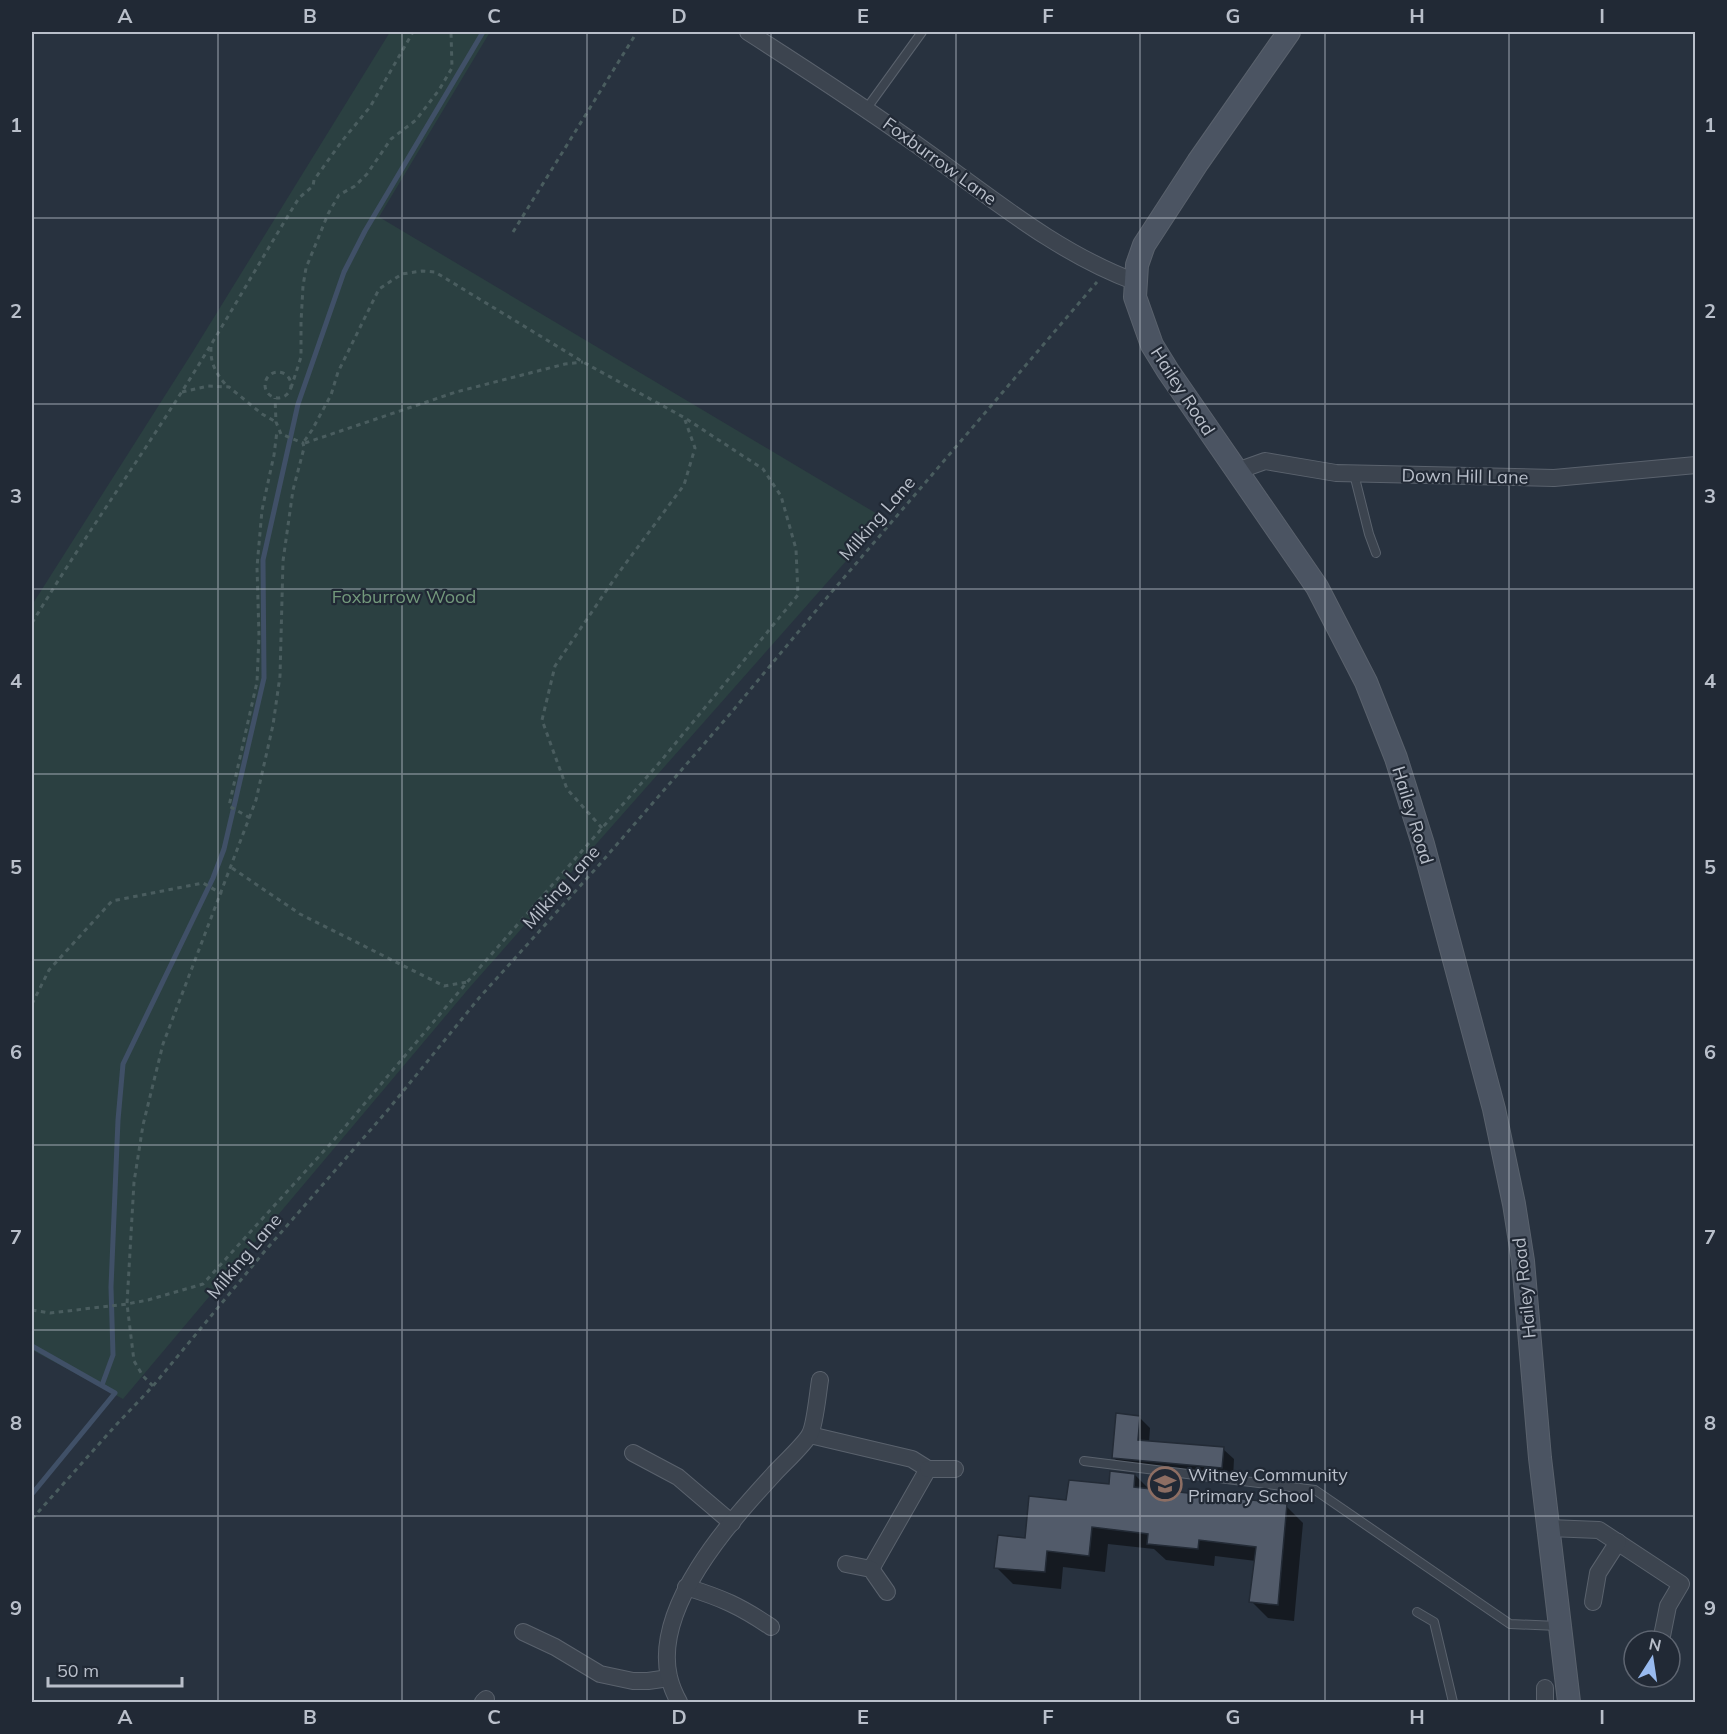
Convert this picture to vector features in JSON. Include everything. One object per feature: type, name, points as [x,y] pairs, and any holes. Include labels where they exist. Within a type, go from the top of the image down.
[{"type":"main road","name":"Hailey Road","points":[[1289,32],[1198,162],[1144,245],[1137,265],[1136,297],[1152,345],[1317,587],[1366,682],[1396,758],[1423,844],[1491,1098],[1514,1204],[1523,1262],[1540,1458],[1569,1702]]},
{"type":"street","name":"Foxburrow Lane","points":[[748,32],[867,108],[1041,234],[1107,271],[1136,282]]},
{"type":"street","name":"Down Hill Lane","points":[[1237,471],[1265,461],[1336,473],[1554,478],[1695,465]]},
{"type":"street","points":[[679,1702],[669,1678],[667,1657],[670,1631],[678,1605],[686,1587],[732,1523],[810,1435],[820,1380]]},
{"type":"street","points":[[810,1435],[912,1459],[927,1468],[955,1469]]},
{"type":"street","points":[[633,1453],[678,1477],[732,1523]]},
{"type":"street","points":[[871,1569],[927,1468]]},
{"type":"street","points":[[1549,1528],[1599,1530],[1681,1584],[1668,1606],[1663,1629]]},
{"type":"street","points":[[1593,1602],[1598,1573],[1618,1542]]},
{"type":"street","points":[[846,1564],[871,1569],[887,1592]]},
{"type":"street","points":[[686,1587],[743,1608],[771,1627]]},
{"type":"street","points":[[523,1632],[555,1647],[600,1674],[633,1681],[669,1678]]},
{"type":"lane","points":[[867,108],[922,32]]},
{"type":"lane","points":[[1354,474],[1376,553]]},
{"type":"lane","points":[[1084,1461],[1315,1490],[1510,1624],[1561,1626]]},
{"type":"lane","points":[[1418,1612],[1434,1622],[1453,1702]]},
{"type":"path","points":[[32,623],[73,555],[116,494],[182,392],[299,198],[313,186],[314,180],[342,141],[370,107],[413,32]]},
{"type":"path","points":[[291,388],[292,383],[281,371],[267,377],[265,387],[267,392],[275,398],[284,397],[291,388],[301,357],[303,286],[306,268],[328,213],[339,195],[355,186],[367,174],[391,139],[416,120],[439,90],[452,68],[451,32]]},
{"type":"path","points":[[513,232],[637,32]]},
{"type":"path","name":"Milking Lane","points":[[32,1519],[153,1386],[264,1252],[387,1111],[479,998],[599,865],[730,714],[1107,271]]},
{"type":"path","points":[[32,1310],[50,1313],[102,1305],[127,1304],[203,1284],[333,1141],[468,981],[660,762],[798,595],[796,549],[781,496],[763,469],[685,418],[583,362],[435,272],[402,274],[379,289],[368,307],[338,372],[331,395],[303,443],[304,448],[293,490],[283,561],[280,676],[273,724],[256,800],[163,1044],[149,1096],[134,1182],[127,1304],[134,1361],[143,1376],[153,1386]]},
{"type":"path","points":[[211,345],[210,361],[220,378],[262,414],[276,422]]},
{"type":"path","points":[[278,429],[286,437],[303,443],[456,392],[565,364],[583,362]]},
{"type":"path","points":[[182,392],[208,386],[229,387]]},
{"type":"path","points":[[250,818],[229,807],[257,682],[258,555],[262,510],[278,429],[275,398]]},
{"type":"path","points":[[602,828],[567,789],[542,720],[555,666],[617,575],[684,485],[694,448],[685,418]]},
{"type":"path","points":[[231,867],[300,914],[444,986],[468,981]]},
{"type":"path","points":[[32,1004],[49,970],[112,901],[203,883],[222,894]]},
{"type":"green space","name":"Foxburrow Wood","points":[[390,32],[490,32],[379,217],[884,518],[470,987],[123,1399],[32,1350],[32,605],[192,353]]},
{"type":"building","points":[[1116,1413],[1140,1416],[1138,1440],[1224,1447],[1222,1468],[1112,1458]]},
{"type":"building","points":[[1110,1471],[1135,1474],[1134,1487],[1287,1504],[1278,1605],[1249,1602],[1256,1547],[1199,1540],[1198,1549],[1147,1544],[1148,1534],[1092,1527],[1089,1556],[1047,1551],[1045,1572],[994,1568],[998,1535],[1025,1538],[1029,1496],[1066,1500],[1069,1480],[1109,1484]]},
{"type":"waterway","points":[[102,1385],[113,1355],[111,1287],[118,1120],[123,1064],[213,878],[224,849],[264,678],[263,560],[298,404],[344,272],[365,231],[483,32]]},
{"type":"waterway","points":[[32,1346],[115,1393],[32,1494]]},
{"type":"place","name":"Witney Community Primary School","points":[[1165,1484]]}]
